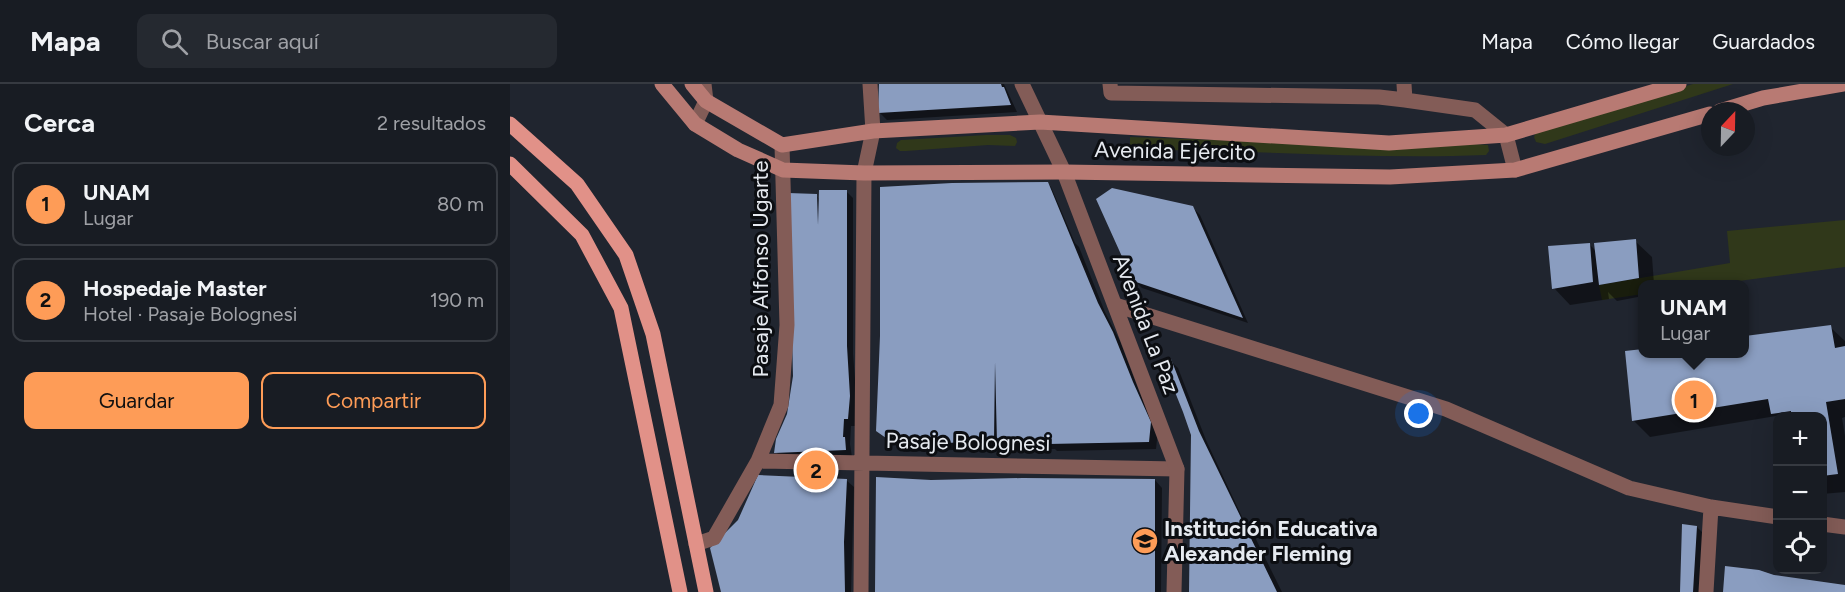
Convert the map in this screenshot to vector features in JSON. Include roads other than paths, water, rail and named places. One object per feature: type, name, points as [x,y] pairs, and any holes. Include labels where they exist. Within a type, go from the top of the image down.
[{"type":"main road","name":"Avenida Ejército","points":[[662,84],[695,124],[738,150],[783,170],[864,174],[1064,172],[1390,177],[1515,170],[1701,117]]},
{"type":"main road","points":[[692,84],[706,101],[782,145]]},
{"type":"main road","name":"Avenida Ejército","points":[[782,145],[873,131],[1040,122],[1389,143],[1506,135],[1679,84]]},
{"type":"main road","points":[[1750,102],[1843,84]]},
{"type":"main road","points":[[510,124],[577,184],[626,255],[652,334],[706,592]]},
{"type":"main road","points":[[510,164],[582,235],[621,309],[680,592]]},
{"type":"street","points":[[695,124],[706,101],[704,84]]},
{"type":"street","points":[[861,592],[864,174],[873,131],[870,84]]},
{"type":"street","name":"Avenida La Paz","points":[[1022,84],[1064,172],[1177,469],[1174,592]]},
{"type":"street","points":[[1110,84],[1111,93],[1367,97],[1475,110],[1506,135],[1515,170]]},
{"type":"street","points":[[1404,84],[1405,100]]},
{"type":"street","name":"Pasaje Alfonso Ugarte","points":[[696,544],[714,538],[758,461],[781,405],[787,325],[782,145]]},
{"type":"street","points":[[1115,305],[1446,410],[1629,488],[1711,507],[1773,516]]},
{"type":"street","name":"Pasaje Bolognesi","points":[[758,461],[1177,469]]},
{"type":"street","points":[[1706,592],[1711,507]]},
{"type":"street","points":[[1827,525],[1845,527]]},
{"type":"place","name":"UNAM","points":[[1694,400]]},
{"type":"place","name":"Hospedaje Master","points":[[816,470]]},
{"type":"place","name":"Institución Educativa Alexander Fleming","points":[[1145,541]]}]
